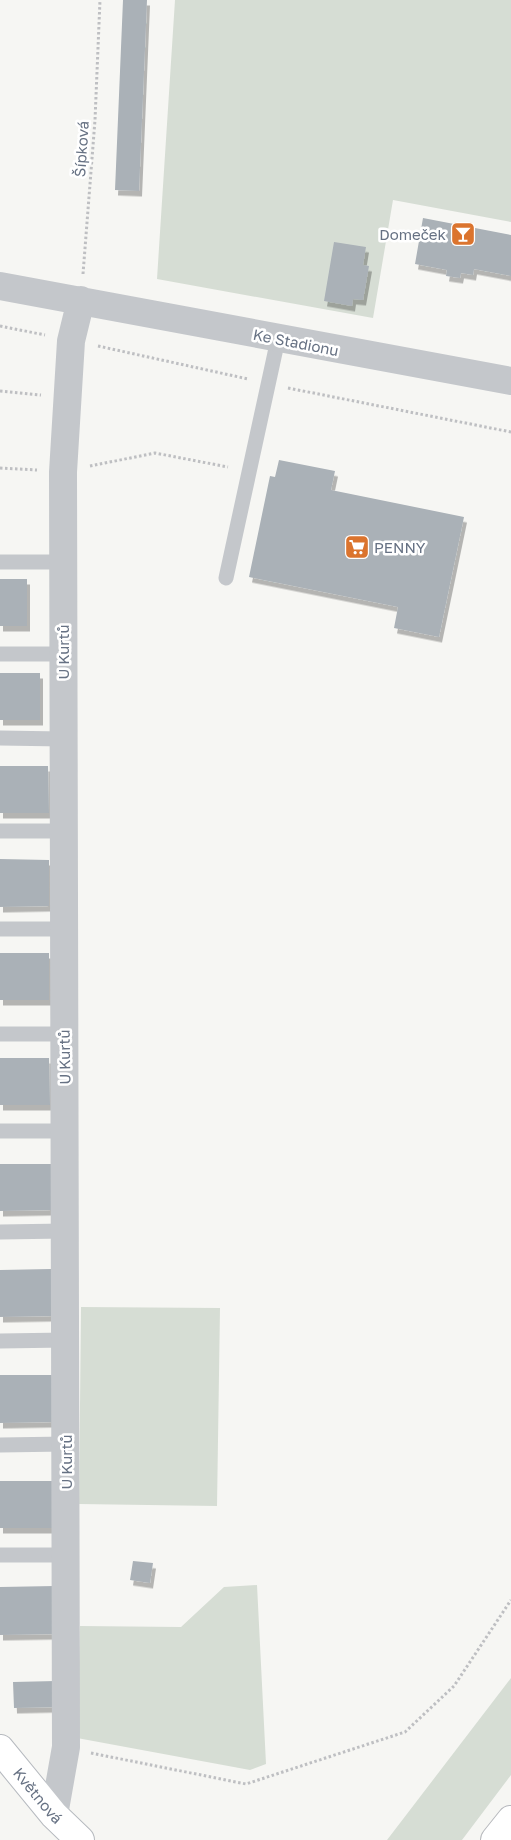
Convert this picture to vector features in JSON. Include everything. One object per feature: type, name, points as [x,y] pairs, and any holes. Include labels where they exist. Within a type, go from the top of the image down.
[{"type":"main road","name":"Květnová","points":[[0,1749],[54,1815],[80,1840]]},
{"type":"main road","points":[[495,1840],[511,1820]]},
{"type":"street","name":"Ke Stadionu","points":[[0,286],[511,381]]},
{"type":"street","name":"U Kurtů","points":[[54,1815],[66,1747],[63,472],[66,397],[71,340],[81,300]]},
{"type":"lane","points":[[226,578],[278,339]]},
{"type":"lane","points":[[0,562],[62,562]]},
{"type":"lane","points":[[0,654],[63,654]]},
{"type":"lane","points":[[0,738],[63,739]]},
{"type":"lane","points":[[0,831],[63,831]]},
{"type":"lane","points":[[0,929],[63,929]]},
{"type":"lane","points":[[0,1034],[64,1034]]},
{"type":"lane","points":[[0,1131],[65,1131]]},
{"type":"lane","points":[[0,1232],[65,1231]]},
{"type":"lane","points":[[0,1341],[66,1340]]},
{"type":"lane","points":[[0,1445],[66,1444]]},
{"type":"lane","points":[[0,1555],[67,1556]]},
{"type":"path","name":"Šípková","points":[[81,300],[95,120],[100,0]]},
{"type":"path","points":[[0,326],[71,340]]},
{"type":"path","points":[[0,390],[66,397]]},
{"type":"path","points":[[0,468],[63,472],[155,453],[248,471]]},
{"type":"path","points":[[66,1747],[246,1784],[405,1732],[454,1686],[511,1600]]},
{"type":"shaded area","points":[[175,0],[511,0],[511,222],[393,200],[373,318],[157,279]]},
{"type":"shaded area","points":[[81,1307],[220,1308],[217,1506],[79,1504]]},
{"type":"shaded area","points":[[257,1585],[266,1764],[250,1770],[77,1738],[80,1626],[181,1627],[224,1587]]},
{"type":"shaded area","points":[[511,1678],[511,1775],[462,1840],[387,1840]]},
{"type":"building","points":[[123,0],[147,0],[139,191],[115,190]]},
{"type":"building","points":[[423,218],[511,235],[511,276],[474,269],[473,275],[461,273],[460,278],[446,276],[447,270],[415,264]]},
{"type":"building","points":[[334,242],[366,247],[363,265],[369,266],[363,300],[353,299],[352,306],[324,301]]},
{"type":"building","name":"PENNY","points":[[279,460],[335,471],[331,490],[464,517],[439,637],[394,628],[398,607],[249,577],[270,476],[275,477]]},
{"type":"building","points":[[0,579],[27,579],[27,626],[0,626]]},
{"type":"building","points":[[0,673],[40,673],[40,720],[0,720]]},
{"type":"building","points":[[0,766],[48,766],[49,813],[0,813]]},
{"type":"building","points":[[0,859],[49,860],[49,906],[0,907]]},
{"type":"building","points":[[0,953],[49,953],[49,1000],[0,1000]]},
{"type":"building","points":[[0,1058],[49,1058],[50,1105],[0,1105]]},
{"type":"building","points":[[0,1164],[51,1164],[51,1210],[0,1211]]},
{"type":"building","points":[[51,1269],[52,1316],[0,1317],[0,1270]]},
{"type":"building","points":[[0,1375],[52,1375],[52,1422],[0,1423]]},
{"type":"building","points":[[0,1481],[53,1481],[54,1528],[0,1528]]},
{"type":"building","points":[[133,1561],[153,1563],[150,1583],[130,1580]]},
{"type":"building","points":[[55,1586],[56,1634],[0,1635],[0,1587]]},
{"type":"building","points":[[56,1681],[57,1707],[14,1708],[13,1682]]},
{"type":"place","name":"Domeček","points":[[463,234]]},
{"type":"place","name":"PENNY","points":[[357,547]]}]
